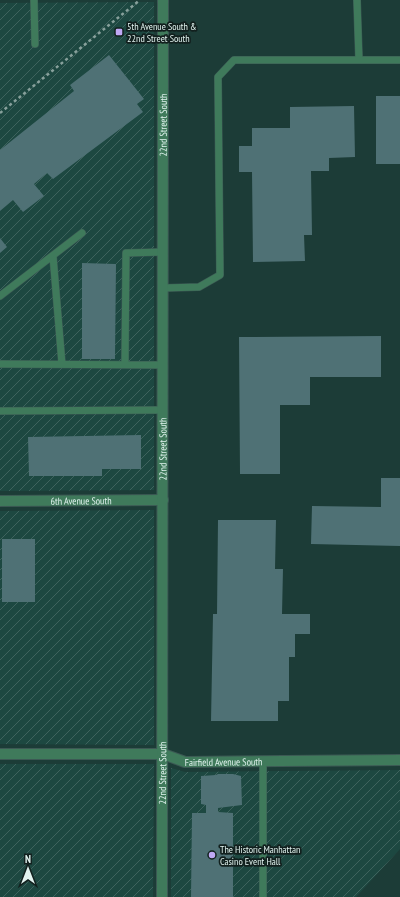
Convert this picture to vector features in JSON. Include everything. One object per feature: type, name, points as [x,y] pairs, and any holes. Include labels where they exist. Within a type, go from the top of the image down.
[{"type":"street","name":"22nd Street South","points":[[162,897],[163,0]]},
{"type":"street","name":"6th Avenue South","points":[[0,501],[163,500]]},
{"type":"street","name":"Fairfield Avenue South","points":[[0,754],[163,754],[184,762],[400,760]]},
{"type":"lane","points":[[34,0],[35,44]]},
{"type":"lane","points":[[357,0],[359,60]]},
{"type":"lane","points":[[163,288],[199,288],[220,275],[218,77],[234,60],[400,60]]},
{"type":"lane","points":[[0,296],[82,233]]},
{"type":"lane","points":[[125,364],[126,253],[163,252]]},
{"type":"lane","points":[[53,256],[62,364]]},
{"type":"lane","points":[[0,364],[163,364]]},
{"type":"lane","points":[[0,411],[163,410]]},
{"type":"lane","points":[[263,762],[263,897]]},
{"type":"path","points":[[0,113],[140,0]]},
{"type":"shaded area","points":[[154,2],[154,490],[0,491],[0,3]]},
{"type":"shaded area","points":[[154,510],[154,745],[0,744],[0,511]]},
{"type":"shaded area","points":[[0,764],[154,764],[153,897],[0,897]]},
{"type":"shaded area","points":[[171,768],[185,772],[400,770],[400,849],[356,897],[171,897]]},
{"type":"building","points":[[109,55],[144,99],[137,104],[143,112],[53,179],[47,173],[34,184],[44,196],[23,212],[13,200],[0,211],[0,150],[74,91],[70,85]]},
{"type":"building","points":[[376,96],[400,96],[400,164],[376,164]]},
{"type":"building","points":[[354,106],[355,157],[329,158],[329,171],[311,171],[312,235],[304,235],[305,261],[253,262],[252,172],[239,172],[239,146],[252,146],[252,128],[290,128],[290,107]]},
{"type":"building","points":[[0,238],[7,247],[0,253]]},
{"type":"building","points":[[82,263],[116,264],[115,359],[82,359]]},
{"type":"building","points":[[381,336],[381,377],[310,377],[310,405],[280,405],[280,474],[240,474],[239,337]]},
{"type":"building","points":[[141,435],[141,469],[102,469],[102,476],[29,476],[28,437]]},
{"type":"building","points":[[381,478],[400,478],[400,546],[311,544],[312,506],[381,507]]},
{"type":"building","points":[[218,520],[276,520],[275,569],[283,569],[282,614],[310,614],[310,634],[295,634],[295,657],[289,657],[289,701],[278,701],[278,721],[211,721],[213,614],[217,614]]},
{"type":"building","points":[[2,539],[35,539],[35,602],[2,602]]},
{"type":"building","name":"The Historic Manhattan Casino Event Hall","points":[[233,774],[241,776],[242,805],[218,808],[218,812],[233,813],[233,897],[191,897],[192,813],[206,813],[206,805],[201,804],[201,776]]},
{"type":"place","name":"5th Avenue South & 22nd Street South","points":[[119,32]]},
{"type":"place","name":"The Historic Manhattan Casino Event Hall","points":[[212,855]]}]
